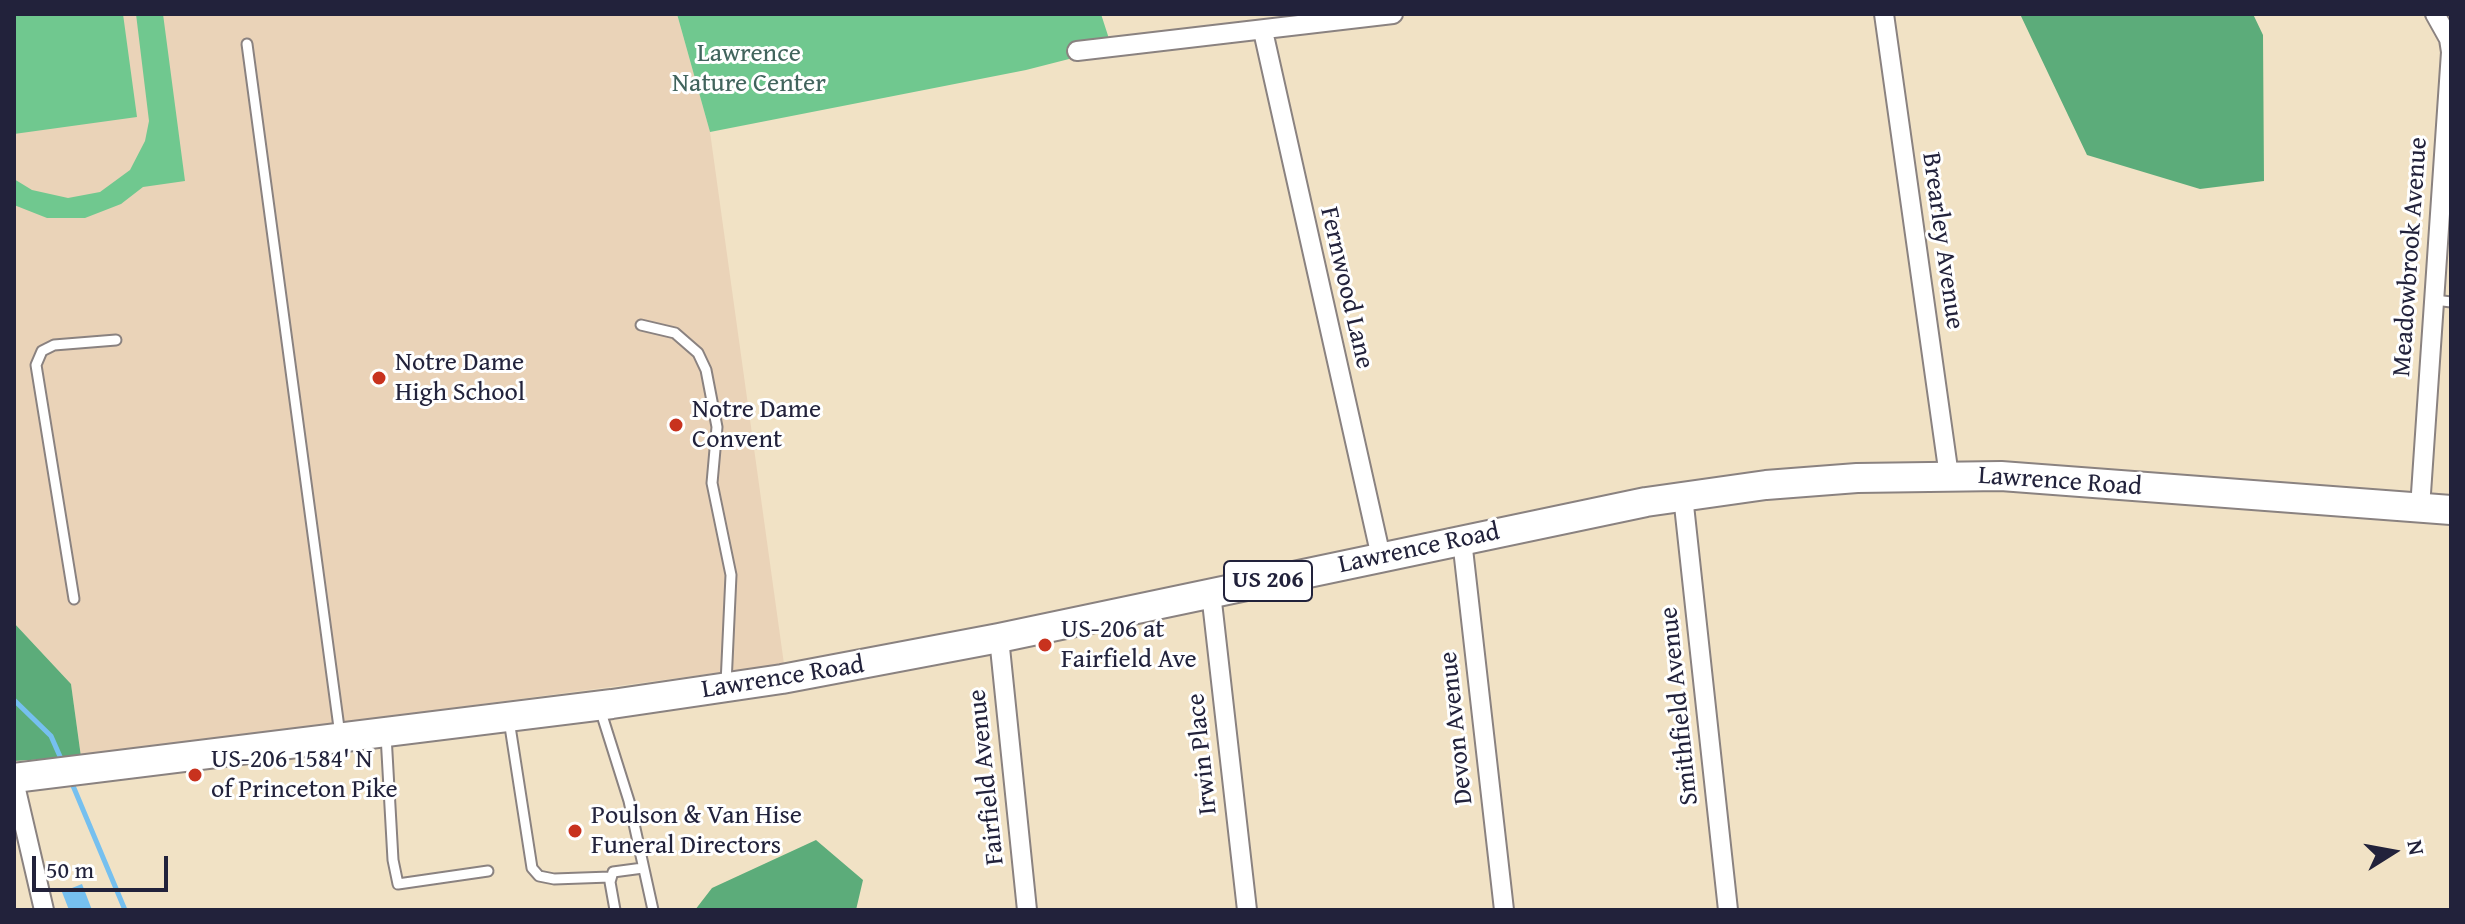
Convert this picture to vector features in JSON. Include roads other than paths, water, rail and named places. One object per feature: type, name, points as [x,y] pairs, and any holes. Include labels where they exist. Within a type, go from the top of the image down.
[{"type":"main road","name":"Lawrence Road","points":[[14,780],[726,688],[999,638],[1683,496],[1857,478],[1949,476],[2451,510]]},
{"type":"street","points":[[1077,51],[1393,14]]},
{"type":"street","name":"Brearley Avenue","points":[[1884,14],[1949,476]]},
{"type":"street","name":"Meadowbrook Avenue","points":[[2420,508],[2443,301],[2451,52],[2449,39],[2435,14]]},
{"type":"street","name":"Fernwood Lane","points":[[1263,31],[1381,557]]},
{"type":"street","name":"Smithfield Avenue","points":[[1683,496],[1728,910]]},
{"type":"street","name":"Devon Avenue","points":[[1462,540],[1504,910]]},
{"type":"street","name":"Irwin Place","points":[[1211,593],[1247,910]]},
{"type":"street","name":"Fairfield Avenue","points":[[999,638],[1027,910]]},
{"type":"street","points":[[14,780],[19,826],[44,910]]},
{"type":"lane","points":[[247,44],[341,738]]},
{"type":"lane","points":[[641,325],[675,333],[698,353],[706,370],[717,427],[712,483],[731,575],[726,688]]},
{"type":"lane","points":[[74,599],[36,365],[42,351],[54,345],[83,340],[116,340]]},
{"type":"lane","points":[[599,705],[629,801],[653,910]]},
{"type":"lane","points":[[509,717],[532,868],[539,876],[554,879],[610,877]]},
{"type":"lane","points":[[386,732],[393,860],[398,884],[488,871]]},
{"type":"lane","points":[[615,910],[610,877],[613,872],[643,868]]},
{"type":"water","points":[[82,884],[92,910],[69,910],[62,892]]},
{"type":"waterway","points":[[14,700],[51,736],[62,761]]},
{"type":"waterway","points":[[71,781],[125,910]]},
{"type":"place","name":"Notre Dame High School","points":[[379,378]]},
{"type":"place","name":"Notre Dame Convent","points":[[676,425]]},
{"type":"place","name":"US-206 at Fairfield Ave","points":[[1045,645]]},
{"type":"place","name":"US-206 1584' N of Princeton Pike","points":[[195,775]]},
{"type":"place","name":"Poulson & Van Hise Funeral Directors","points":[[575,831]]},
{"type":"park label","name":"Lawrence Nature Center","points":[[749,69]]}]
